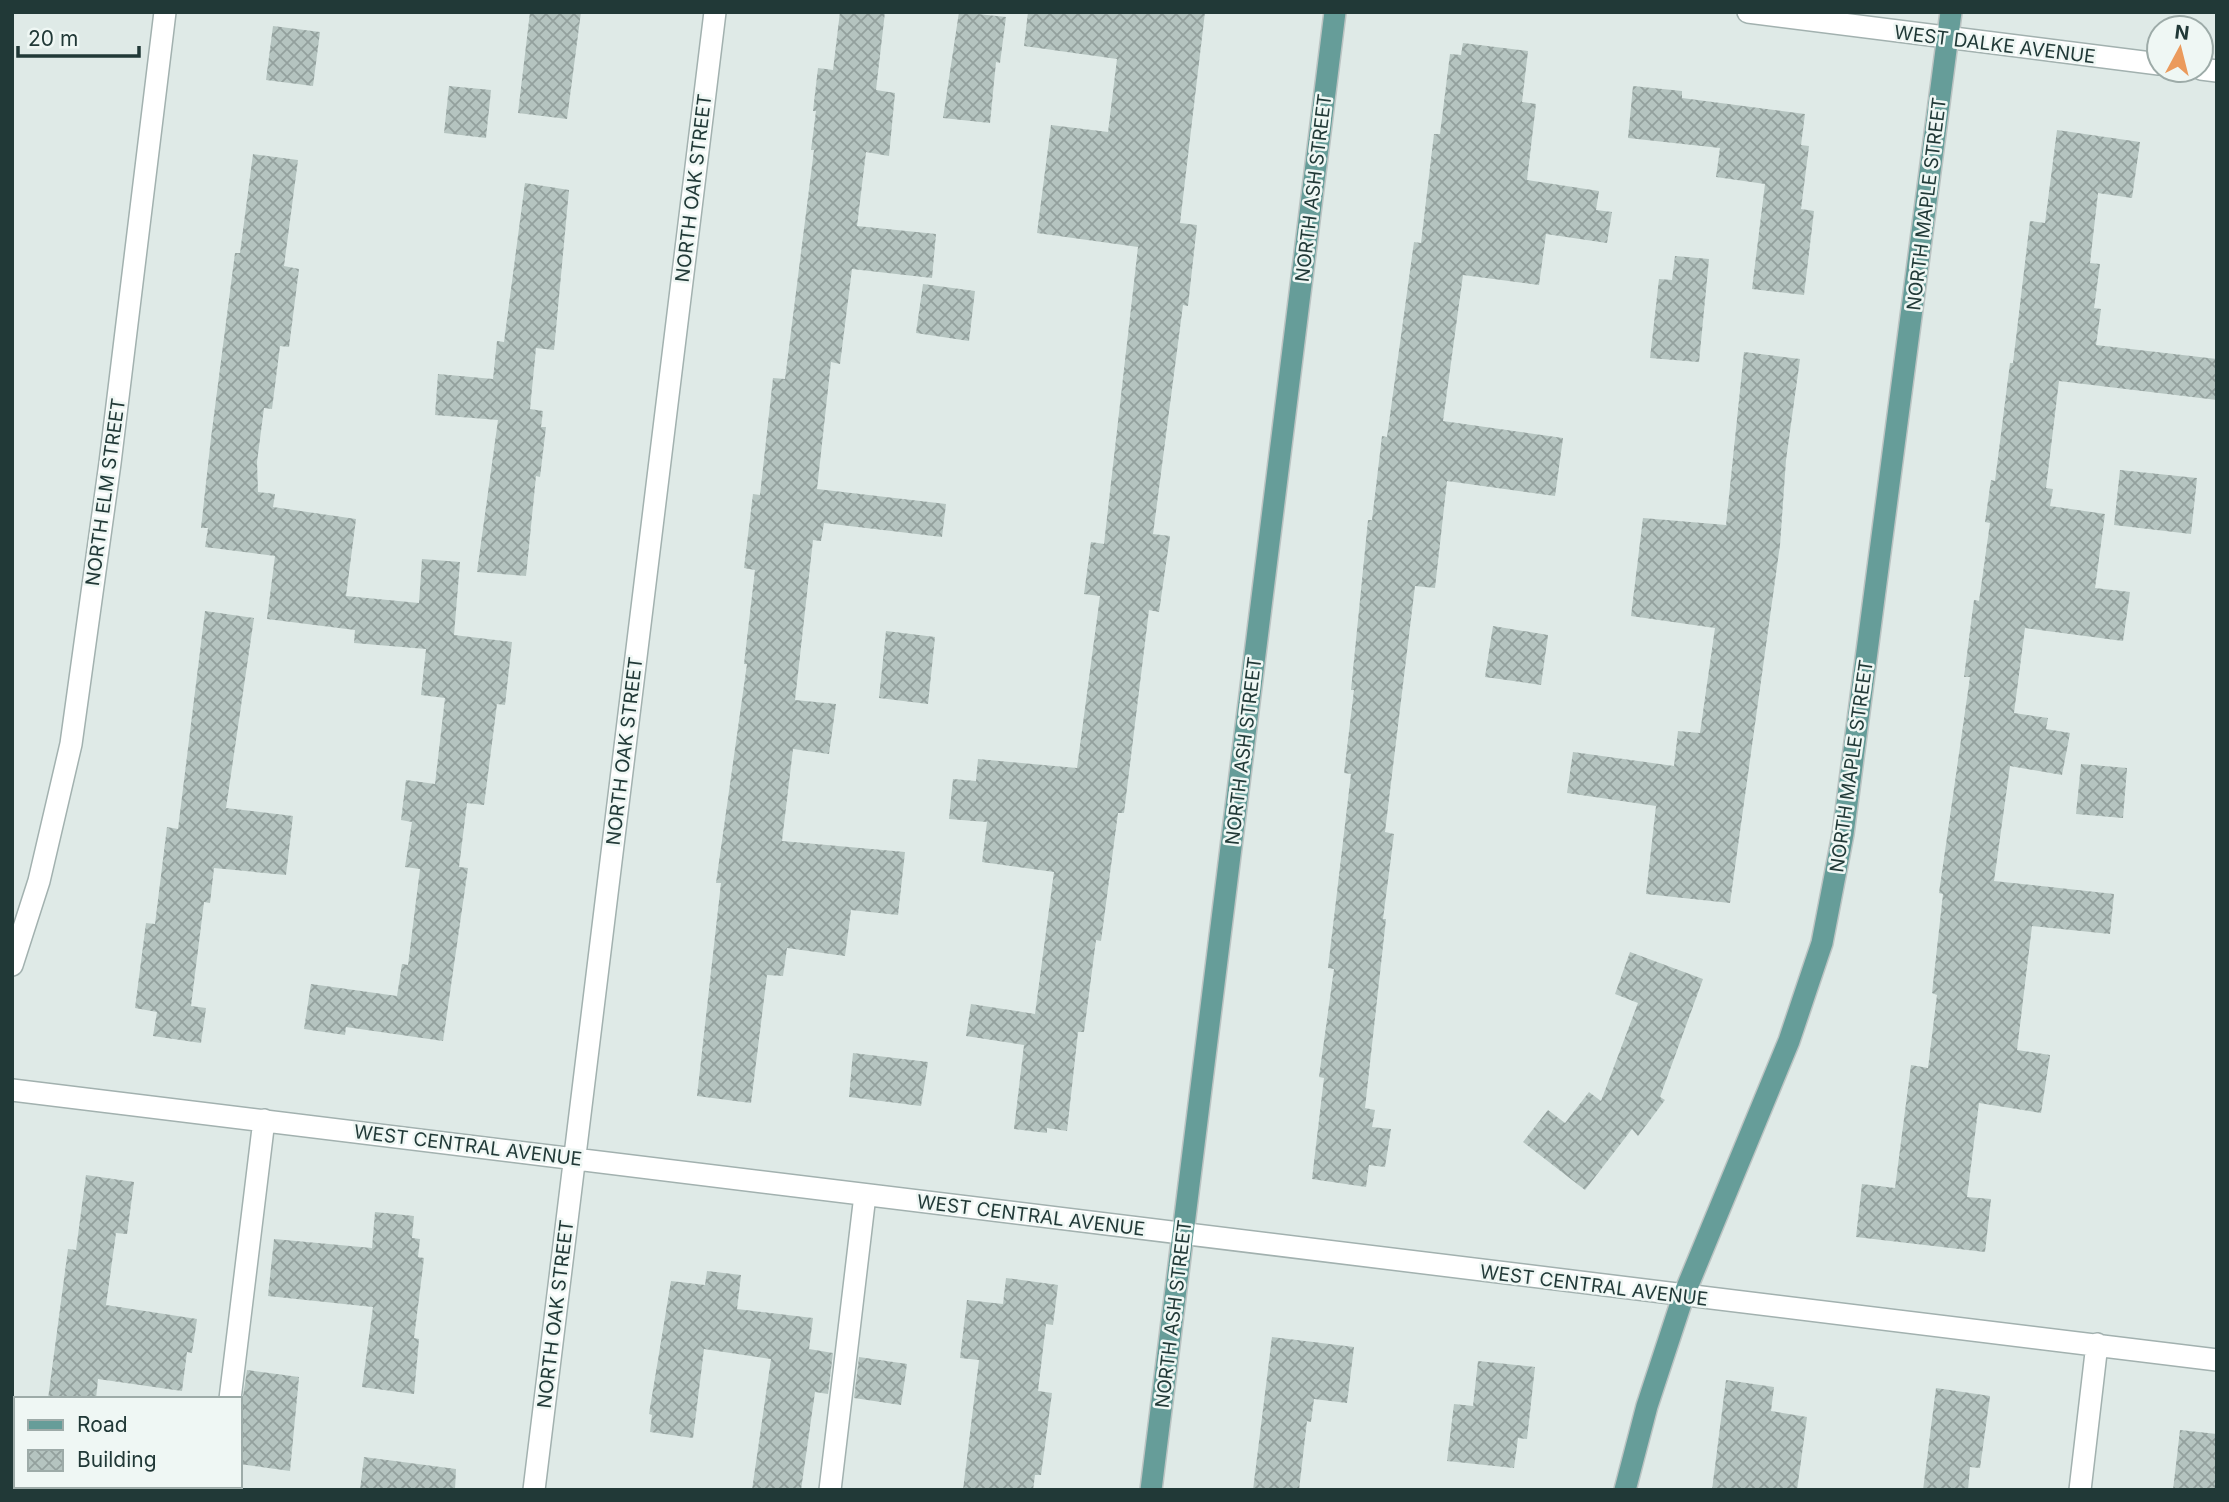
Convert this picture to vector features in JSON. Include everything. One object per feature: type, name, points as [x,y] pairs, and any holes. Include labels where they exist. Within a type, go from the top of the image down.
[{"type":"main road","name":"NORTH ASH STREET","points":[[1151,1490],[1335,12]]},
{"type":"main road","name":"NORTH MAPLE STREET","points":[[1625,1490],[1647,1406],[1683,1297],[1789,1041],[1822,943],[1843,834],[1951,12]]},
{"type":"street","name":"NORTH ELM STREET","points":[[12,965],[39,881],[71,744],[110,463],[165,12]]},
{"type":"street","name":"NORTH OAK STREET","points":[[534,1490],[715,12]]},
{"type":"street","name":"WEST DALKE AVENUE","points":[[1748,12],[2145,62]]},
{"type":"street","name":"WEST CENTRAL AVENUE","points":[[12,1090],[574,1157],[1683,1297],[2217,1360]]},
{"type":"street","points":[[230,1397],[264,1120]]},
{"type":"street","points":[[830,1490],[865,1195]]},
{"type":"street","points":[[2080,1490],[2097,1344]]},
{"type":"building","points":[[530,12],[581,12],[567,119],[518,113]]},
{"type":"building","points":[[840,12],[885,12],[876,90],[895,93],[889,156],[866,152],[857,226],[936,234],[932,278],[852,269],[840,364],[831,362],[817,489],[946,504],[942,537],[824,523],[821,541],[813,540],[795,700],[836,704],[829,754],[793,749],[782,841],[905,852],[898,915],[851,910],[845,956],[787,948],[783,976],[767,975],[751,1103],[697,1096],[721,883],[716,883],[747,664],[744,664],[755,570],[744,568],[753,494],[760,495],[773,378],[785,379],[814,150],[811,150],[818,68],[833,70]]},
{"type":"building","points":[[959,12],[1006,17],[1000,63],[996,62],[990,123],[943,118]]},
{"type":"building","points":[[1028,12],[1205,12],[1180,223],[1197,225],[1188,306],[1183,305],[1153,534],[1170,536],[1159,612],[1149,610],[1124,813],[1118,813],[1101,941],[1096,940],[1084,1032],[1078,1032],[1067,1131],[1047,1128],[1047,1133],[1014,1129],[1024,1045],[966,1036],[971,1004],[1035,1014],[1054,872],[982,862],[987,822],[949,819],[953,779],[976,781],[978,759],[1077,768],[1100,596],[1084,594],[1091,542],[1104,544],[1138,247],[1037,233],[1051,125],[1108,132],[1117,59],[1024,46]]},
{"type":"building","points":[[273,26],[320,32],[313,86],[266,80]]},
{"type":"building","points":[[1463,43],[1528,51],[1522,102],[1536,104],[1527,180],[1599,191],[1596,210],[1612,212],[1607,243],[1546,234],[1539,285],[1463,275],[1443,421],[1563,438],[1555,496],[1447,481],[1435,588],[1415,586],[1385,832],[1394,834],[1365,1108],[1375,1110],[1372,1127],[1391,1129],[1385,1167],[1369,1165],[1366,1187],[1312,1179],[1324,1078],[1319,1077],[1334,969],[1328,968],[1351,774],[1344,773],[1354,690],[1351,690],[1368,520],[1372,520],[1382,436],[1387,437],[1414,242],[1421,243],[1434,134],[1440,134],[1450,54],[1461,55]]},
{"type":"building","points":[[449,86],[491,90],[486,138],[444,133]]},
{"type":"building","points":[[1633,86],[1682,91],[1682,98],[1805,114],[1801,145],[1809,146],[1801,209],[1814,211],[1804,295],[1752,289],[1765,184],[1716,177],[1720,148],[1628,138]]},
{"type":"building","points":[[2057,130],[2140,142],[2132,198],[2098,193],[2090,263],[2100,264],[2094,308],[2101,309],[2096,345],[2217,359],[2217,400],[2059,381],[2046,488],[2053,489],[2050,506],[2105,514],[2095,588],[2130,592],[2123,641],[2025,628],[2014,713],[2048,718],[2046,729],[2070,733],[2062,775],[2010,766],[1994,881],[2114,894],[2110,934],[2032,926],[2017,1050],[2050,1055],[2041,1113],[1979,1103],[1967,1197],[1991,1199],[1985,1252],[1856,1237],[1862,1184],[1895,1188],[1911,1065],[1928,1068],[1937,995],[1932,993],[1943,894],[1939,893],[1970,677],[1964,677],[1974,600],[1979,601],[1990,523],[1985,522],[1991,480],[1995,481],[2010,363],[2013,363],[2030,221],[2045,223]]},
{"type":"building","points":[[253,154],[298,160],[284,266],[299,269],[289,347],[280,346],[272,409],[264,408],[257,462],[258,492],[275,494],[273,507],[356,519],[346,596],[419,603],[422,559],[460,562],[454,635],[512,642],[505,705],[497,704],[484,805],[467,803],[459,867],[468,868],[443,1041],[346,1027],[345,1035],[304,1029],[311,984],[397,996],[402,964],[408,965],[420,869],[405,867],[412,822],[401,820],[406,780],[435,784],[445,698],[421,695],[426,649],[354,643],[355,630],[267,619],[275,556],[205,547],[208,528],[201,528],[211,438],[235,253],[240,253]]},
{"type":"building","points":[[525,183],[569,190],[554,350],[536,348],[530,409],[543,411],[541,427],[546,427],[540,477],[536,476],[526,576],[477,572],[498,420],[435,415],[438,374],[493,379],[497,341],[504,342]]},
{"type":"building","points":[[1675,256],[1709,259],[1699,362],[1650,358],[1659,279],[1672,280]]},
{"type":"building","points":[[923,284],[975,291],[969,341],[916,333]]},
{"type":"building","points":[[1744,352],[1800,359],[1786,460],[1780,545],[1730,903],[1646,894],[1656,806],[1567,793],[1573,752],[1674,766],[1678,731],[1700,733],[1715,628],[1631,616],[1643,518],[1726,525]]},
{"type":"building","points":[[2120,470],[2197,478],[2191,534],[2114,525]]},
{"type":"building","points":[[205,611],[254,618],[226,808],[293,816],[286,875],[214,868],[210,903],[204,902],[191,1006],[206,1008],[201,1043],[153,1036],[157,1012],[135,1008],[146,923],[155,924],[167,827],[178,829]]},
{"type":"building","points":[[1493,626],[1548,635],[1541,685],[1485,677]]},
{"type":"building","points":[[886,631],[935,637],[928,704],[879,698]]},
{"type":"building","points":[[2081,764],[2127,768],[2123,818],[2076,814]]},
{"type":"building","points":[[1630,952],[1703,979],[1660,1097],[1665,1100],[1638,1136],[1632,1129],[1585,1190],[1523,1142],[1548,1110],[1565,1123],[1589,1092],[1601,1101],[1638,1003],[1615,994]]},
{"type":"building","points":[[853,1053],[928,1062],[921,1106],[849,1097]]},
{"type":"building","points":[[86,1175],[134,1182],[127,1234],[116,1233],[106,1305],[197,1319],[192,1353],[187,1352],[182,1391],[98,1379],[96,1397],[48,1397],[68,1249],[76,1250]]},
{"type":"building","points":[[375,1212],[414,1216],[412,1238],[420,1239],[418,1257],[424,1258],[414,1338],[419,1339],[414,1394],[362,1387],[373,1307],[268,1296],[274,1239],[372,1248]]},
{"type":"building","points":[[707,1271],[741,1275],[737,1309],[813,1318],[809,1349],[833,1353],[828,1394],[815,1392],[801,1490],[752,1490],[771,1359],[704,1349],[693,1438],[650,1432],[652,1415],[649,1414],[671,1281],[705,1285]]},
{"type":"building","points":[[1006,1278],[1058,1285],[1053,1325],[1046,1324],[1038,1391],[1052,1393],[1041,1475],[1035,1475],[1033,1490],[963,1490],[979,1360],[960,1358],[967,1300],[1003,1304]]},
{"type":"building","points":[[1272,1337],[1354,1347],[1347,1403],[1314,1399],[1311,1422],[1307,1421],[1299,1490],[1253,1490]]},
{"type":"building","points":[[859,1357],[907,1364],[901,1405],[854,1398]]},
{"type":"building","points":[[1478,1361],[1535,1367],[1527,1439],[1518,1438],[1514,1468],[1447,1461],[1454,1404],[1473,1406]]},
{"type":"building","points":[[247,1370],[299,1377],[290,1471],[242,1464],[242,1403]]},
{"type":"building","points":[[1726,1380],[1774,1387],[1771,1411],[1807,1417],[1797,1490],[1712,1490]]},
{"type":"building","points":[[1936,1388],[1990,1396],[1980,1468],[1970,1467],[1968,1490],[1923,1490]]},
{"type":"building","points":[[2180,1430],[2217,1434],[2217,1490],[2173,1490]]},
{"type":"building","points":[[364,1457],[456,1469],[455,1490],[360,1490]]}]
